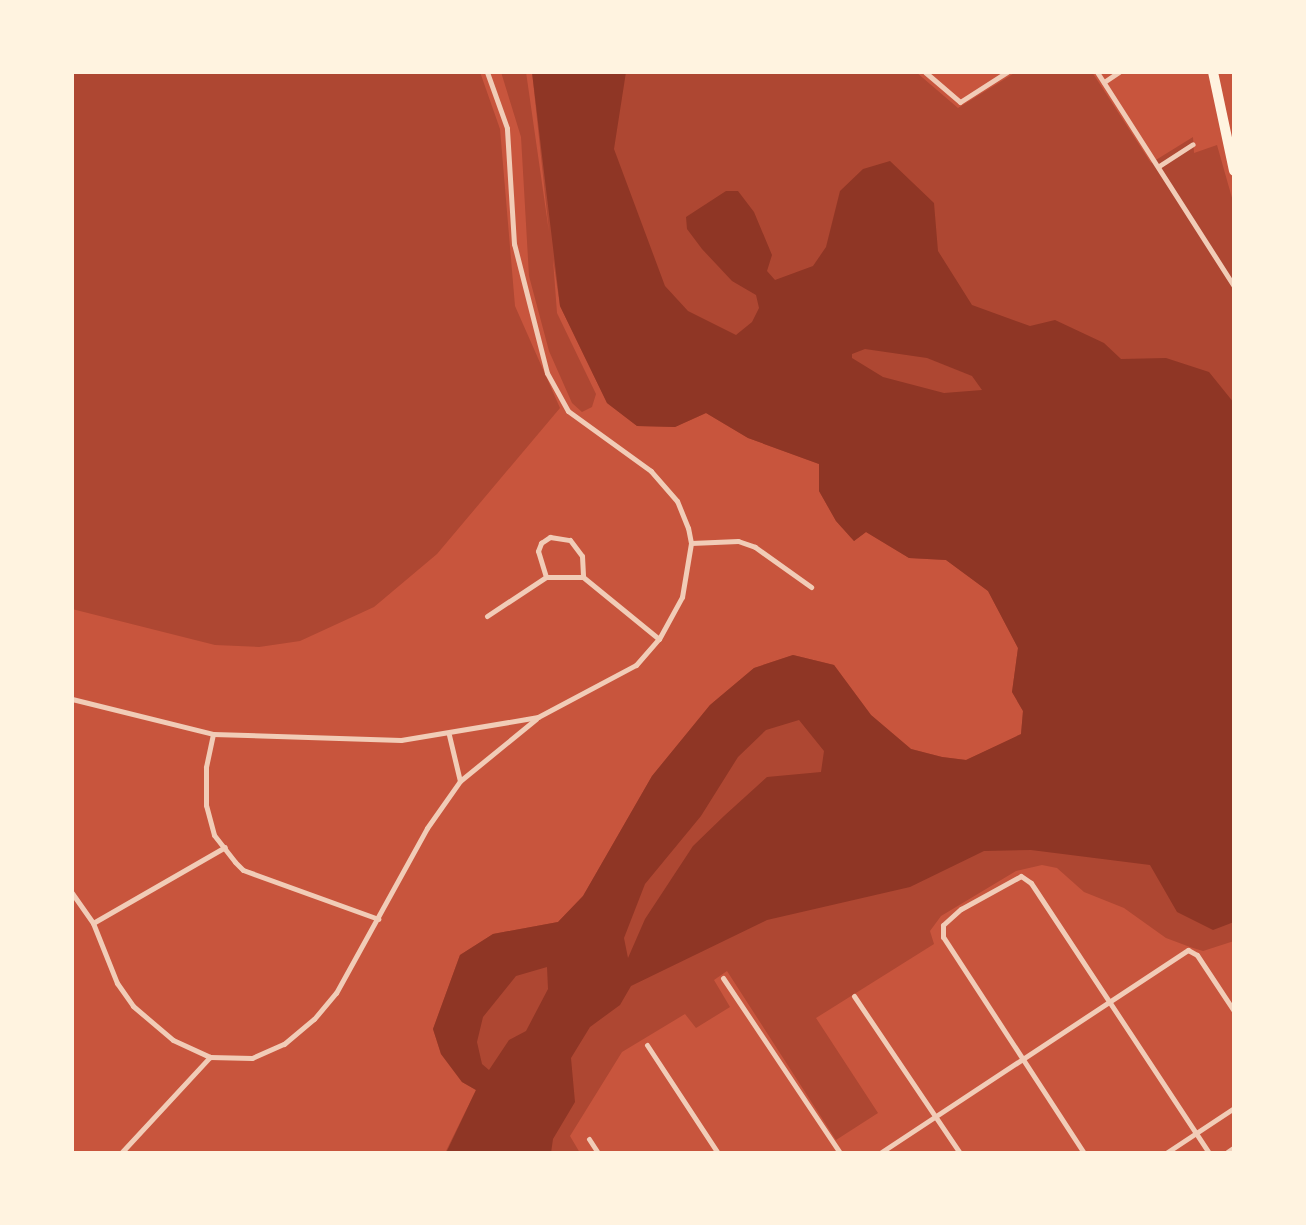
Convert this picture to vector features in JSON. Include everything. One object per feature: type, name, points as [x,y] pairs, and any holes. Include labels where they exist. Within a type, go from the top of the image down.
[{"type":"highway","points":[[1213,72],[1234,171]]},
{"type":"street","points":[[72,893],[93,923],[117,983],[133,1006],[173,1040],[210,1057],[252,1058],[299,1033],[336,993],[427,828],[460,782],[538,717],[636,665],[659,639],[682,597],[691,543],[677,501],[651,471],[568,411],[547,373],[512,232],[508,128],[487,72]]},
{"type":"street","points":[[925,72],[960,102],[1007,72]]},
{"type":"street","points":[[1097,72],[1234,286]]},
{"type":"street","points":[[1104,82],[1119,72]]},
{"type":"street","points":[[1159,166],[1193,144]]},
{"type":"street","points":[[1234,342],[1234,359]]},
{"type":"street","points":[[546,577],[538,551],[550,537],[576,545],[582,556],[583,577]]},
{"type":"street","points":[[691,543],[738,541],[755,547],[811,587]]},
{"type":"street","points":[[487,616],[546,577],[583,577],[659,639]]},
{"type":"street","points":[[72,699],[213,734],[401,740],[449,735],[538,717]]},
{"type":"street","points":[[213,734],[206,768],[206,805],[214,835],[243,870],[378,919]]},
{"type":"street","points":[[449,735],[460,782]]},
{"type":"street","points":[[93,923],[225,847]]},
{"type":"street","points":[[1084,1153],[943,937],[943,925],[961,909],[1021,876],[1031,883],[1209,1153]]},
{"type":"street","points":[[880,1153],[1188,950],[1197,955],[1234,1011]]},
{"type":"street","points":[[723,978],[839,1153]]},
{"type":"street","points":[[854,996],[960,1153]]},
{"type":"street","points":[[647,1045],[718,1153]]},
{"type":"street","points":[[121,1153],[210,1057]]},
{"type":"street","points":[[1166,1153],[1234,1108]]},
{"type":"street","points":[[589,1139],[598,1153]]},
{"type":"street","points":[[1228,1153],[1234,1149]]},
{"type":"shaded area","points":[[72,72],[480,72],[500,129],[515,306],[560,408],[437,554],[374,607],[300,641],[259,647],[215,645],[72,609]]},
{"type":"shaded area","points":[[501,72],[526,72],[549,232],[532,72],[916,72],[958,108],[1016,72],[1092,72],[1151,163],[1193,137],[1194,153],[1217,145],[1234,205],[1234,941],[1203,951],[1190,947],[1166,938],[1124,908],[1084,892],[1057,868],[1042,865],[1016,871],[941,916],[930,931],[934,944],[816,1018],[878,1113],[836,1140],[727,971],[714,980],[730,1007],[696,1028],[685,1014],[622,1052],[570,1136],[580,1153],[445,1153],[476,1090],[462,1082],[441,1054],[433,1029],[460,955],[493,934],[558,922],[583,896],[652,776],[710,705],[754,668],[793,655],[834,665],[871,715],[911,749],[942,757],[966,760],[1021,735],[1023,711],[1012,692],[1018,648],[988,591],[946,560],[909,558],[866,532],[854,541],[836,521],[819,491],[819,464],[748,438],[706,413],[675,427],[637,426],[607,403],[560,306],[553,259],[557,313],[596,394],[592,407],[582,412],[572,403],[549,351],[529,276],[521,137]]},
{"type":"shaded area","points":[[532,72],[626,72],[614,149],[665,286],[688,311],[736,335],[752,322],[759,308],[756,295],[732,281],[702,249],[687,229],[686,217],[726,191],[738,191],[754,212],[772,255],[767,271],[775,280],[813,266],[826,247],[840,191],[863,169],[890,161],[934,203],[938,251],[972,305],[1030,326],[1055,320],[1104,343],[1121,359],[1166,358],[1209,372],[1234,403],[1234,922],[1213,930],[1177,912],[1150,865],[1031,850],[984,851],[910,887],[767,920],[631,986],[620,1005],[590,1027],[571,1058],[575,1102],[553,1139],[551,1153],[446,1153],[476,1090],[462,1082],[441,1054],[433,1029],[460,955],[493,934],[558,922],[583,896],[652,776],[710,705],[754,668],[793,655],[834,665],[871,715],[911,749],[942,757],[966,760],[1021,734],[1023,711],[1012,692],[1018,648],[988,591],[946,560],[909,558],[866,532],[854,541],[836,521],[819,491],[819,464],[748,438],[706,413],[675,427],[637,426],[607,403],[560,306]],"holes":[[[865,349],[927,358],[972,376],[982,390],[944,393],[883,377],[852,358],[852,354]],[[799,720],[824,751],[821,772],[767,777],[724,816],[693,846],[645,919],[628,958],[624,938],[645,884],[701,816],[738,757],[766,730]],[[547,967],[548,989],[526,1031],[509,1040],[489,1070],[482,1064],[477,1042],[483,1017],[516,976]]]}]
